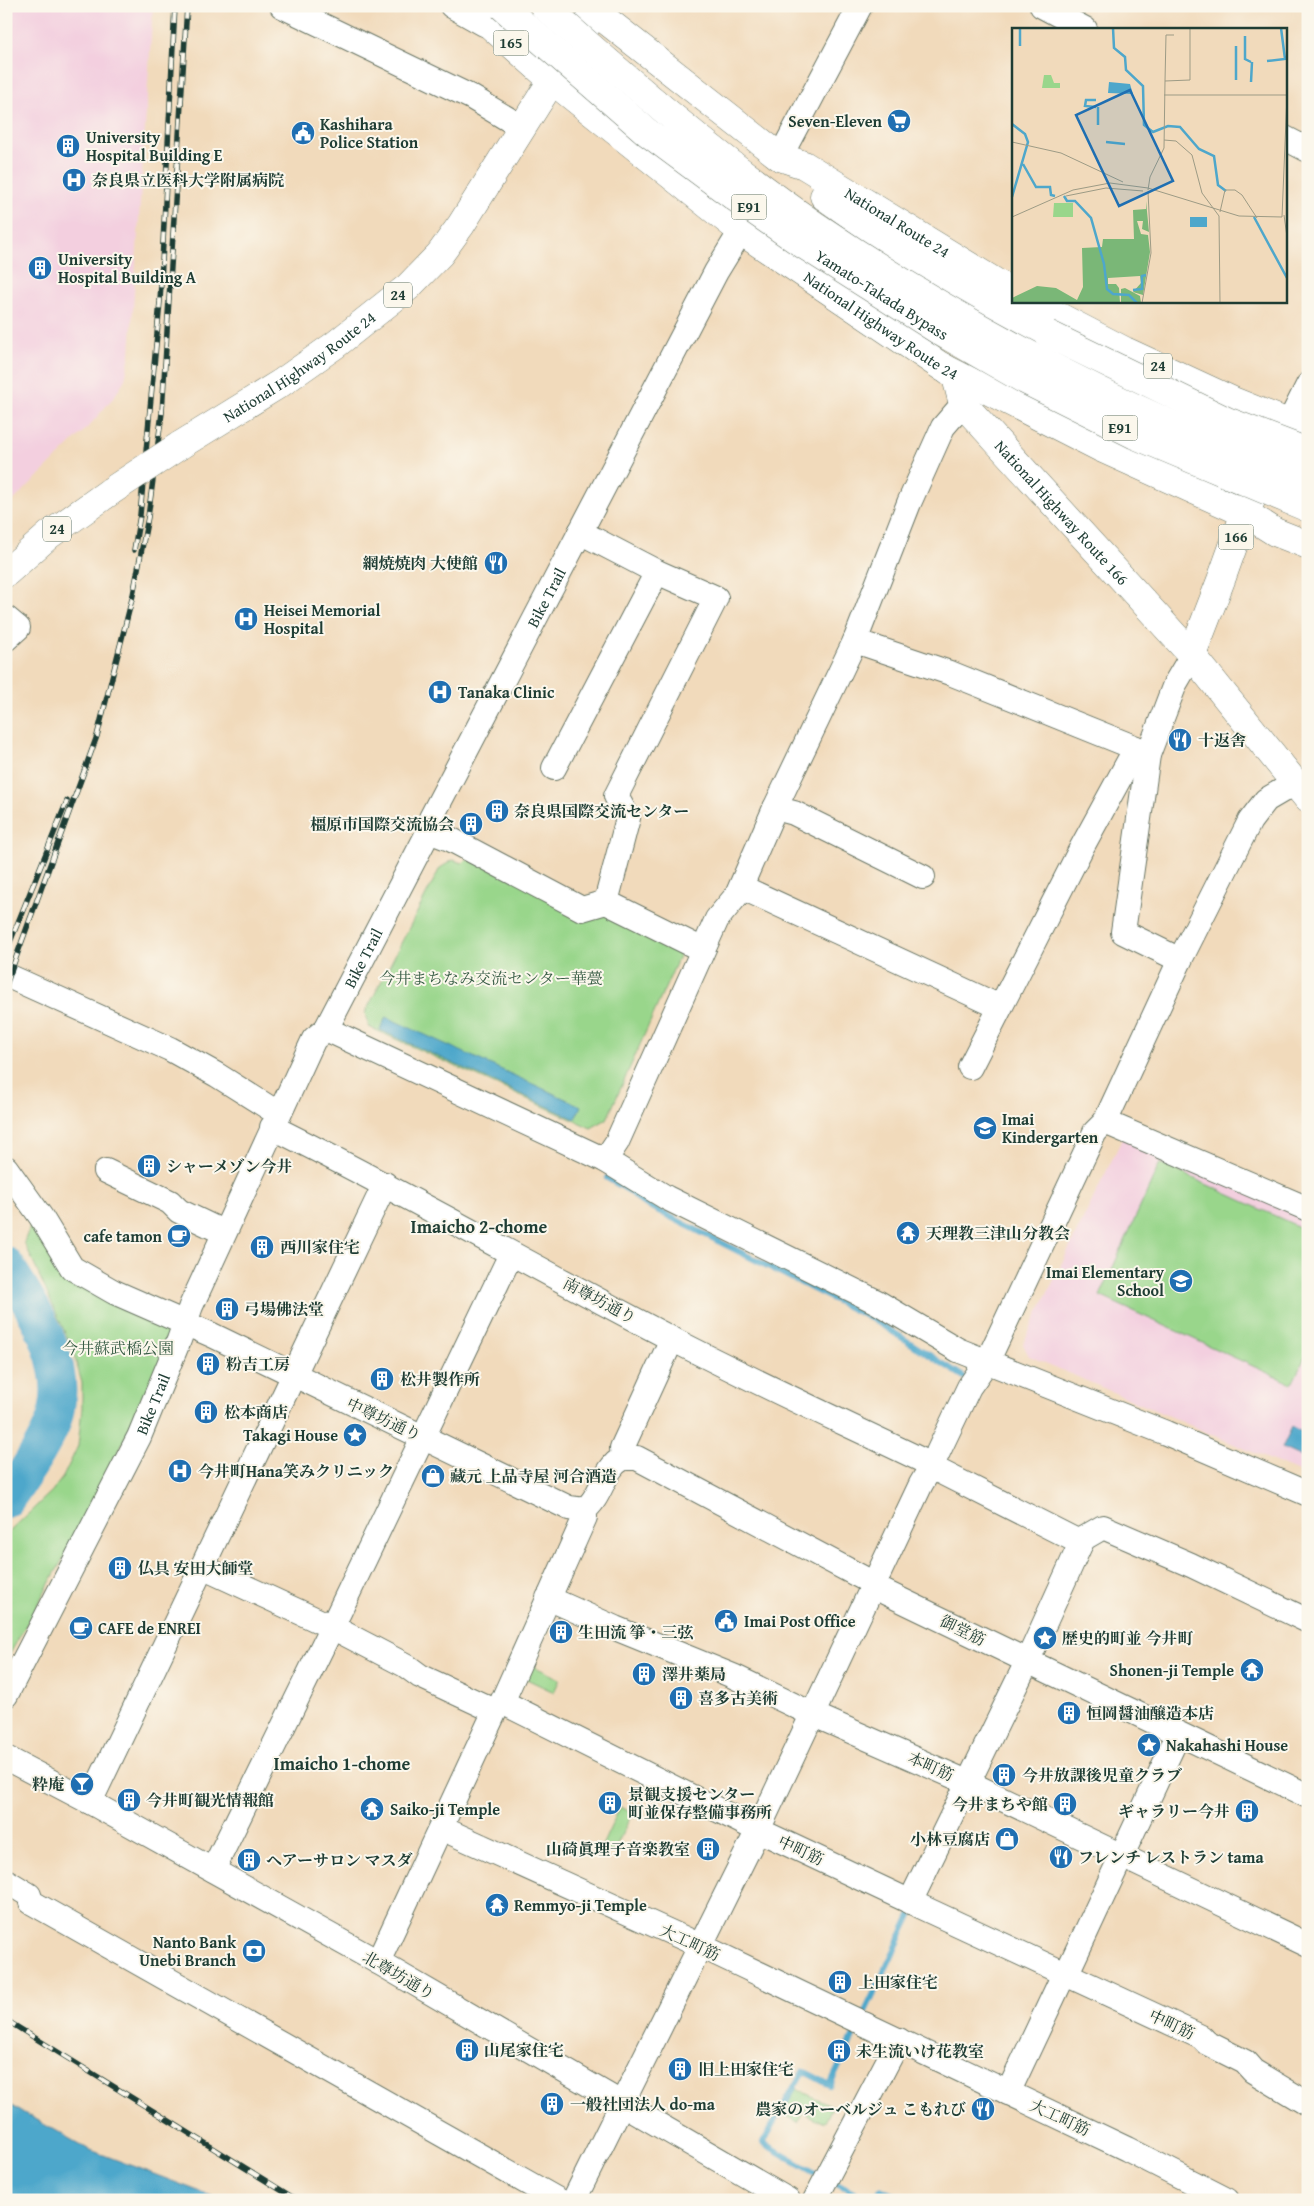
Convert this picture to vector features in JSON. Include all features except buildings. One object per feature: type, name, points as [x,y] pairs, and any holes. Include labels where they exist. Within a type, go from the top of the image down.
[{"type":"highway","name":"165","points":[[469,6],[499,18]]},
{"type":"highway","name":"Yamato-Takada Bypass","points":[[544,6],[650,99],[752,180],[816,226],[953,313],[1035,358],[1147,413],[1308,481]]},
{"type":"highway","name":"National Highway Route 24","points":[[6,572],[49,535],[111,491],[179,446],[281,383],[408,287],[440,254],[561,73],[591,8],[780,158]]},
{"type":"highway","name":"Yamato-Takada Bypass","points":[[499,18],[561,73],[647,132],[736,198],[804,245],[940,332],[1024,380],[1135,435],[1308,508]]},
{"type":"highway","name":"National Highway Route 24","points":[[561,73],[741,231],[942,367],[1101,448],[1245,513]]},
{"type":"highway","points":[[741,231],[780,158],[798,177],[879,236],[962,288],[1048,334],[1227,421],[1308,452]]},
{"type":"highway","name":"National Route 24","points":[[780,158],[804,165],[1012,292]]},
{"type":"highway","name":"24","points":[[1031,302],[1125,351],[1233,401],[1299,427]]},
{"type":"highway","name":"National Highway Route 166","points":[[942,367],[956,377],[963,404],[1192,655],[1301,791]]},
{"type":"highway","name":"166","points":[[1192,655],[1245,513],[1299,427]]},
{"type":"highway","points":[[1245,513],[1308,533]]},
{"type":"highway","points":[[1245,513],[1275,532],[1308,545]]},
{"type":"street","points":[[282,6],[471,97],[523,128]]},
{"type":"street","points":[[452,6],[499,18]]},
{"type":"street","points":[[780,158],[860,6]]},
{"type":"street","points":[[1042,6],[1083,28]]},
{"type":"street","points":[[1286,139],[1308,150]]},
{"type":"street","name":"Bike Trail","points":[[6,1695],[139,1437],[223,1232],[314,1038],[326,1029],[429,831],[431,818],[716,272],[741,231]]},
{"type":"street","points":[[1299,427],[1308,385]]},
{"type":"street","points":[[605,1160],[617,1142],[701,949],[716,919],[738,895],[776,808],[855,641],[909,503],[943,427],[963,404]]},
{"type":"street","points":[[580,532],[657,572],[716,598],[616,796],[628,818],[606,902]]},
{"type":"street","points":[[554,768],[657,572]]},
{"type":"street","points":[[6,618],[18,628],[6,639]]},
{"type":"street","points":[[855,641],[950,673],[1142,751]]},
{"type":"street","points":[[970,1066],[1082,847],[1142,751],[1175,684],[1192,655]]},
{"type":"street","points":[[1142,751],[1123,932],[1180,960]]},
{"type":"street","points":[[574,2200],[758,1830],[921,1484],[969,1388],[988,1360],[1095,1132],[1105,1122],[1180,960],[1250,821],[1266,800],[1301,791]]},
{"type":"street","points":[[776,808],[794,813],[922,877]]},
{"type":"street","points":[[429,831],[450,839],[582,909],[606,902],[701,949]]},
{"type":"street","points":[[741,888],[1000,1007]]},
{"type":"street","name":"南尊坊通り","points":[[6,975],[170,1049],[217,1075],[276,1120],[510,1254],[672,1339],[931,1466],[1081,1543]]},
{"type":"street","points":[[326,1029],[605,1160],[667,1198],[877,1302],[958,1350],[988,1360],[1308,1494]]},
{"type":"street","points":[[1105,1122],[1308,1208]]},
{"type":"street","name":"中尊坊通り","points":[[6,1168],[41,1217],[72,1268],[114,1292],[185,1323],[569,1508],[584,1510]]},
{"type":"street","points":[[106,1171],[170,1202],[179,1211],[223,1232]]},
{"type":"street","points":[[90,1802],[385,1184]]},
{"type":"street","points":[[213,1870],[332,1627],[421,1437],[510,1254]]},
{"type":"street","points":[[378,1962],[585,1517],[584,1510],[591,1503],[613,1465],[623,1458],[622,1448],[672,1339]]},
{"type":"street","name":"御堂筋","points":[[623,1458],[637,1458],[865,1579],[872,1586],[1308,1796]]},
{"type":"street","points":[[914,1904],[969,1782],[1084,1538],[1103,1526],[1191,1565],[1308,1621]]},
{"type":"street","name":"中町筋","points":[[202,1567],[332,1627],[420,1676],[498,1707],[914,1904],[1201,2037],[1207,2043],[1245,2062],[1253,2071],[1308,2104]]},
{"type":"street","name":"本町筋","points":[[548,1598],[615,1628],[733,1676],[812,1714],[969,1782],[1308,1945]]},
{"type":"street","points":[[1008,2093],[1123,1856],[1178,1734]]},
{"type":"street","name":"北尊坊通り","points":[[6,1758],[90,1802],[378,1962],[788,2200]]},
{"type":"street","name":"大工町筋","points":[[441,1828],[701,1946],[1127,2148],[1227,2200]]},
{"type":"street","points":[[6,1881],[29,1895],[31,1902],[558,2200]]},
{"type":"street","points":[[815,2200],[899,2040]]},
{"type":"shaded area","name":"奈良県立医科大学附属病院","points":[[6,6],[153,6],[130,354],[125,379],[114,397],[89,426],[6,508]]},
{"type":"shaded area","name":"Imai Elementary School","points":[[1123,1137],[1308,1218],[1308,1476],[1029,1356],[1023,1344]]},
{"type":"green space","name":"今井まちなみ交流センター華甍","points":[[466,859],[604,914],[682,950],[607,1119],[591,1128],[369,1027],[365,1013],[440,868],[453,860],[462,863]]},
{"type":"green space","points":[[1160,1163],[1308,1231],[1308,1351],[1292,1384],[1100,1296]]},
{"type":"green space","name":"今井蘇武橋公園","points":[[33,1219],[66,1272],[167,1325],[171,1333],[160,1362],[98,1496],[6,1661],[6,1535],[52,1491],[63,1477],[78,1446],[82,1408],[82,1383],[72,1348],[24,1242]]},
{"type":"green space","points":[[525,1662],[560,1679],[554,1692],[518,1675]]},
{"type":"green space","points":[[620,1807],[632,1813],[613,1853],[601,1848]]},
{"type":"green space","points":[[796,2089],[833,2106],[825,2123],[803,2113],[798,2122],[783,2114]]},
{"type":"water","points":[[386,1017],[581,1106],[575,1119],[380,1030]]},
{"type":"water","points":[[1292,1427],[1308,1434],[1308,1460],[1282,1448]]},
{"type":"water","points":[[6,2103],[88,2149],[222,2200],[6,2200]]},
{"type":"waterway","points":[[607,1178],[631,1192],[641,1202],[874,1320],[964,1377]]},
{"type":"waterway","points":[[6,1265],[29,1302],[48,1341],[55,1362],[58,1383],[58,1404],[52,1425],[37,1454],[6,1500]]},
{"type":"waterway","points":[[818,2175],[763,2143],[803,2071],[830,2085],[915,1907]]},
{"type":"waterway","points":[[831,2181],[867,2200]]},
{"type":"waterway","points":[[876,2200],[880,2190],[904,2200]]},
{"type":"railway","points":[[134,550],[140,515],[160,302],[175,6]]},
{"type":"railway","points":[[6,985],[97,736],[133,595],[148,517],[162,413],[187,6]]},
{"type":"railway","points":[[6,952],[67,801]]},
{"type":"railway","points":[[6,2020],[297,2200]]},
{"type":"place","name":"Seven-Eleven","points":[[899,121]]},
{"type":"place","name":"Kashihara Police Station","points":[[303,133]]},
{"type":"place","name":"University Hospital Building E","points":[[68,146]]},
{"type":"place","name":"奈良県立医科大学附属病院","points":[[74,180]]},
{"type":"place","name":"University Hospital Building A","points":[[40,268]]},
{"type":"place","name":"網焼焼肉 大使館","points":[[496,563]]},
{"type":"place","name":"Heisei Memorial Hospital","points":[[246,619]]},
{"type":"place","name":"Tanaka Clinic","points":[[440,692]]},
{"type":"place","name":"十返舎","points":[[1180,740]]},
{"type":"place","name":"奈良県国際交流センター","points":[[497,811]]},
{"type":"place","name":"橿原市国際交流協会","points":[[471,824]]},
{"type":"place","name":"Imai Kindergarten","points":[[985,1128]]},
{"type":"place","name":"シャーメゾン今井","points":[[149,1166]]},
{"type":"place","name":"天理教三津山分教会","points":[[908,1233]]},
{"type":"place","name":"cafe tamon","points":[[179,1236]]},
{"type":"place","name":"西川家住宅","points":[[262,1247]]},
{"type":"place","name":"Imai Elementary School","points":[[1181,1281]]},
{"type":"place","name":"弓場佛法堂","points":[[227,1309]]},
{"type":"place","name":"粉吉工房","points":[[208,1364]]},
{"type":"place","name":"松井製作所","points":[[382,1379]]},
{"type":"place","name":"松本商店","points":[[206,1412]]},
{"type":"place","name":"Takagi House","points":[[355,1435]]},
{"type":"place","name":"今井町Hana笑みクリニック","points":[[180,1471]]},
{"type":"place","name":"藏元 上品寺屋 河合酒造","points":[[433,1476]]},
{"type":"place","name":"仏具 安田大師堂","points":[[120,1568]]},
{"type":"place","name":"Imai Post Office","points":[[726,1621]]},
{"type":"place","name":"CAFE de ENREI","points":[[81,1628]]},
{"type":"place","name":"生田流 箏・三弦","points":[[561,1632]]},
{"type":"place","name":"歴史的町並 今井町","points":[[1045,1638]]},
{"type":"place","name":"Shonen-ji Temple","points":[[1252,1670]]},
{"type":"place","name":"澤井薬局","points":[[644,1674]]},
{"type":"place","name":"喜多古美術","points":[[681,1698]]},
{"type":"place","name":"恒岡醤油醸造本店","points":[[1069,1713]]},
{"type":"place","name":"Nakahashi House","points":[[1149,1745]]},
{"type":"place","name":"今井放課後児童クラブ","points":[[1004,1775]]},
{"type":"place","name":"粋庵","points":[[82,1784]]},
{"type":"place","name":"今井町観光情報館","points":[[129,1800]]},
{"type":"place","name":"景観支援センター 町並保存整備事務所","points":[[610,1803]]},
{"type":"place","name":"今井まちや館","points":[[1065,1804]]},
{"type":"place","name":"Saiko-ji Temple","points":[[372,1809]]},
{"type":"place","name":"ギャラリー今井","points":[[1247,1811]]},
{"type":"place","name":"小林豆腐店","points":[[1007,1839]]},
{"type":"place","name":"山碕眞理子音楽教室","points":[[708,1849]]},
{"type":"place","name":"フレンチ レストラン tama","points":[[1061,1857]]},
{"type":"place","name":"ヘアーサロン マスダ","points":[[249,1860]]},
{"type":"place","name":"Remmyo-ji Temple","points":[[497,1905]]},
{"type":"place","name":"Nanto Bank Unebi Branch","points":[[254,1951]]},
{"type":"place","name":"上田家住宅","points":[[840,1982]]},
{"type":"place","name":"山尾家住宅","points":[[467,2050]]},
{"type":"place","name":"未生流いけ花教室","points":[[839,2051]]},
{"type":"place","name":"旧上田家住宅","points":[[680,2069]]},
{"type":"place","name":"一般社団法人 do-ma","points":[[552,2104]]},
{"type":"place","name":"農家のオーベルジュ こもれび","points":[[983,2109]]},
{"type":"district","name":"Imaicho 2-chome","points":[[479,1227]]},
{"type":"district","name":"Imaicho 1-chome","points":[[342,1764]]}]
